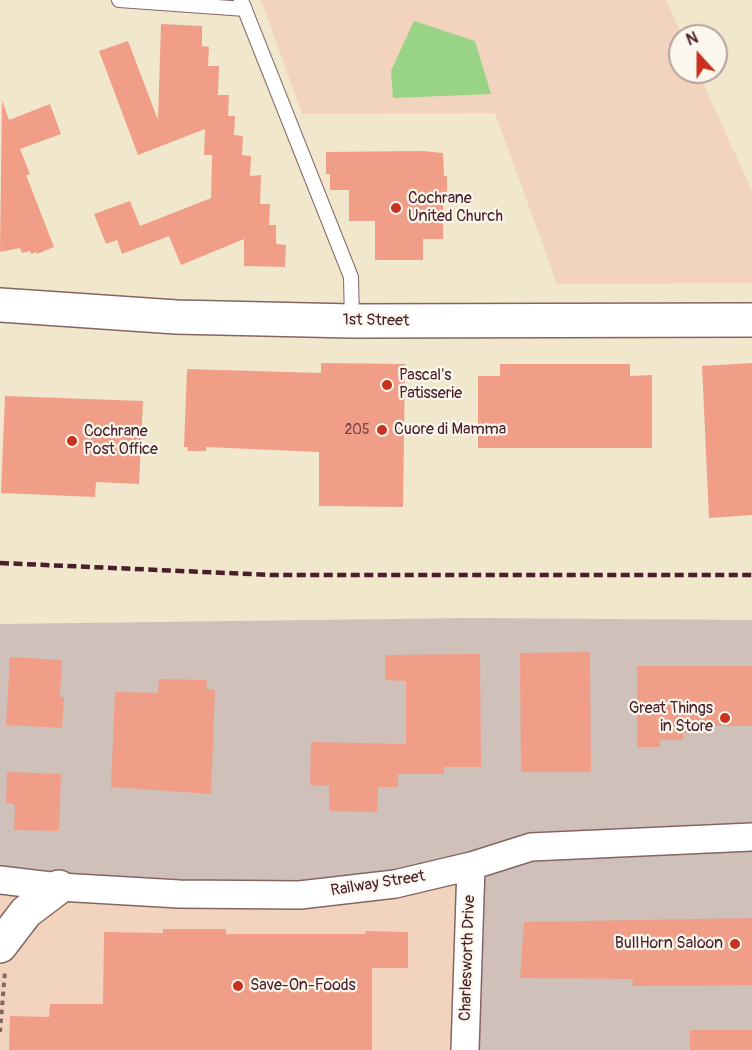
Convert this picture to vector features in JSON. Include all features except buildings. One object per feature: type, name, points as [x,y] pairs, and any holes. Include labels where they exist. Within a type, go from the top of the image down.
[{"type":"street","name":"1st Street","points":[[0,305],[176,317],[352,321],[752,320]]},
{"type":"street","name":"Railway Street","points":[[0,880],[59,887],[179,894],[300,895],[395,884],[471,866],[531,847],[752,837]]},
{"type":"street","name":"Charlesworth Drive","points":[[465,1050],[471,866]]},
{"type":"street","points":[[4,954],[26,912],[59,887]]},
{"type":"lane","points":[[119,0],[243,4],[351,277],[352,321]]},
{"type":"path","points":[[0,1032],[4,954]]},
{"type":"shaded area","points":[[261,0],[666,0],[677,24],[668,24],[668,84],[703,84],[752,191],[752,283],[557,284],[495,113],[302,114]]},
{"type":"shaded area","points":[[471,618],[752,620],[752,1050],[465,1050],[471,866],[395,884],[0,880],[0,624]]},
{"type":"shaded area","points":[[471,866],[465,1050],[0,1050],[0,879]]},
{"type":"green space","points":[[414,21],[475,41],[491,94],[393,98],[391,71]]},
{"type":"railway","points":[[0,563],[272,575],[752,575]]},
{"type":"place","name":"Cochrane United Church","points":[[396,208]]},
{"type":"place","name":"Pascal's Patisserie","points":[[387,385]]},
{"type":"place","name":"Cuore di Mamma","points":[[382,430]]},
{"type":"place","name":"Cochrane Post Office","points":[[72,441]]},
{"type":"place","name":"Great Things in Store","points":[[725,718]]},
{"type":"place","name":"BullHorn Saloon","points":[[735,944]]},
{"type":"place","name":"Save-On-Foods","points":[[238,986]]}]
